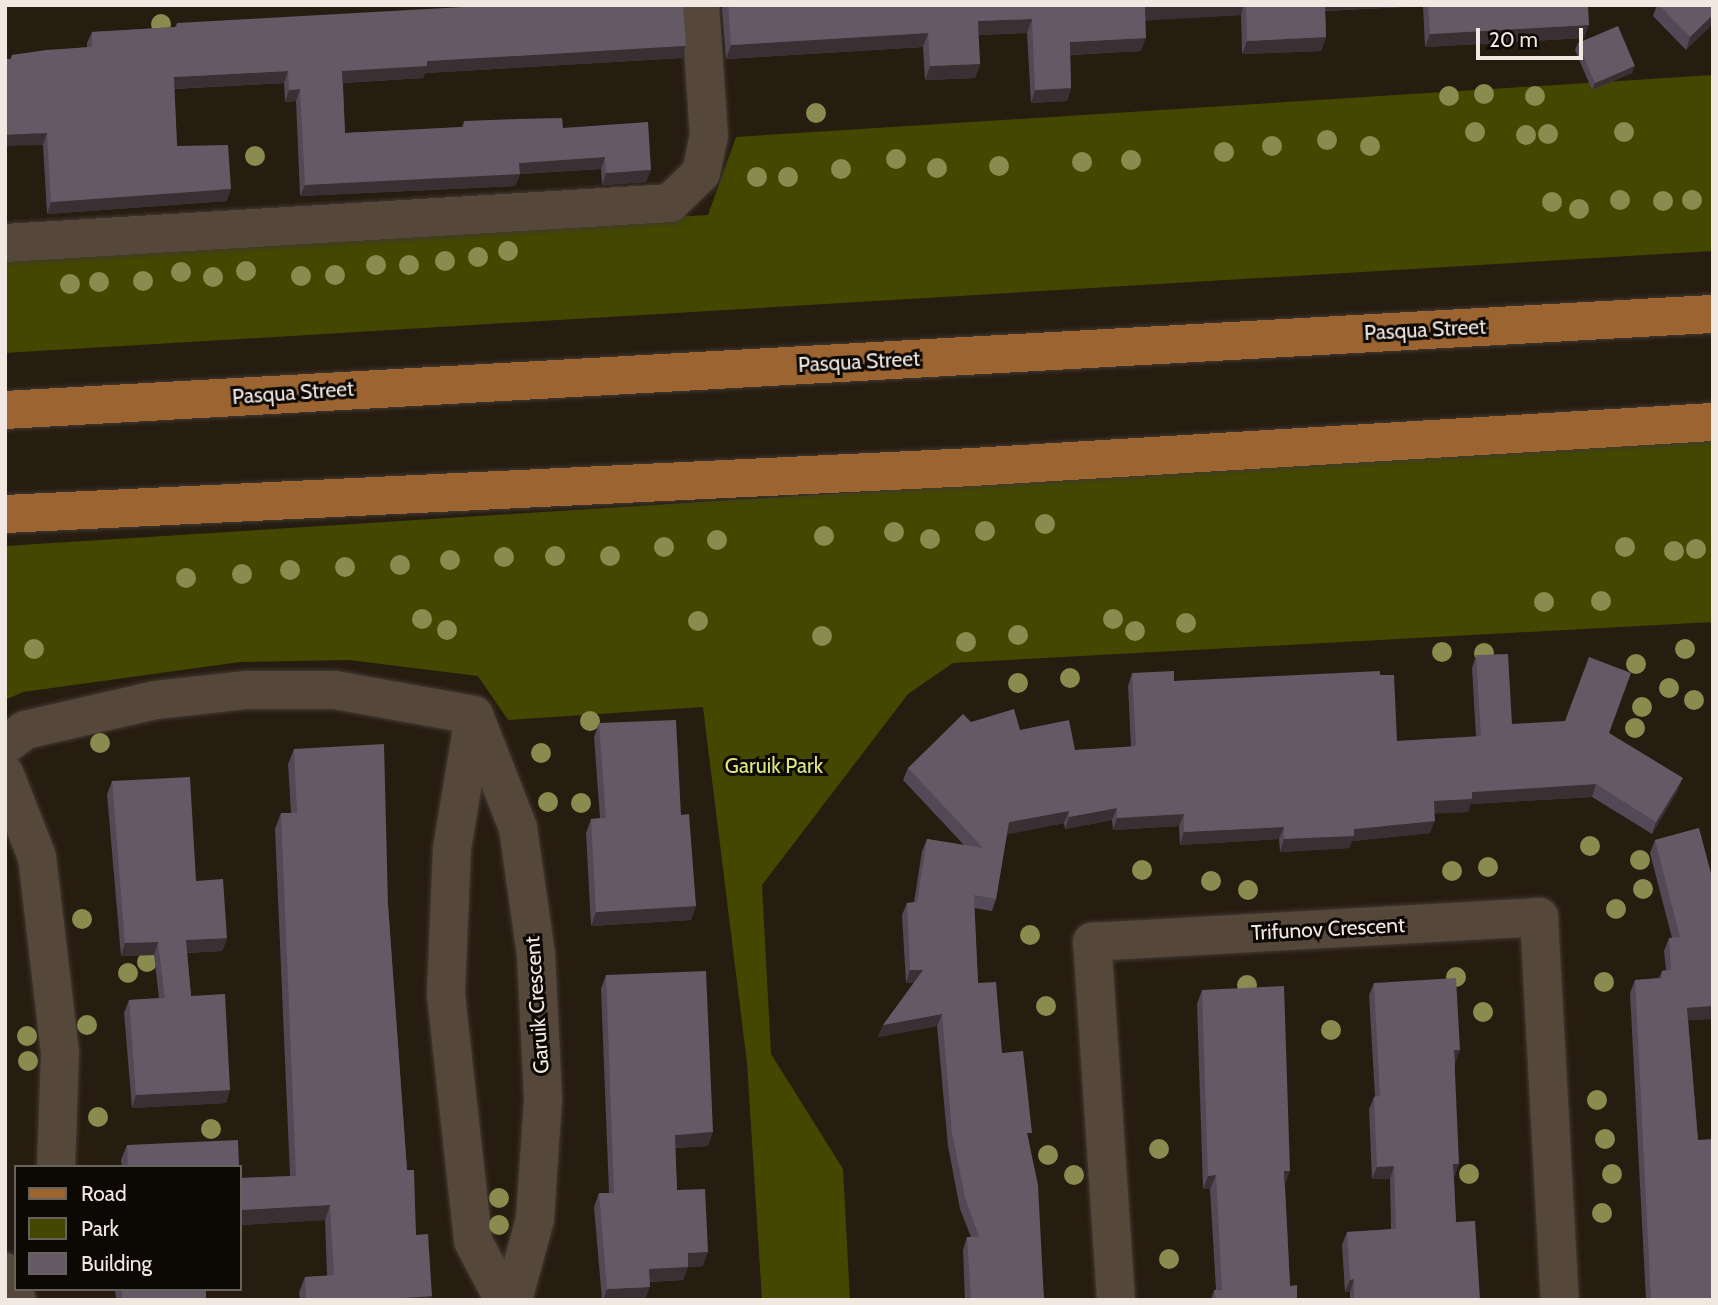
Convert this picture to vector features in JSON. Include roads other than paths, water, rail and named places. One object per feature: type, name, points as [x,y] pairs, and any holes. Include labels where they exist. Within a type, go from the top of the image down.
[{"type":"main road","name":"Pasqua Street","points":[[5,410],[1713,314]]},
{"type":"main road","points":[[5,514],[972,467],[1713,422]]},
{"type":"street","points":[[5,243],[670,203],[701,173],[709,136],[700,5]]},
{"type":"street","points":[[5,745],[25,730],[156,700],[247,690],[335,690],[474,715],[453,849],[446,995],[473,1241],[504,1300]]},
{"type":"street","name":"Garuik Crescent","points":[[474,715],[518,828],[536,954],[543,1099],[535,1219],[513,1300]]},
{"type":"street","points":[[5,775],[37,857],[60,1053],[56,1165]]},
{"type":"street","name":"Trifunov Crescent","points":[[1116,1300],[1092,942],[1539,917],[1560,1300]]},
{"type":"street","points":[[5,1272],[17,1300]]},
{"type":"park label","name":"Garuik Park","points":[[774,766]]}]
